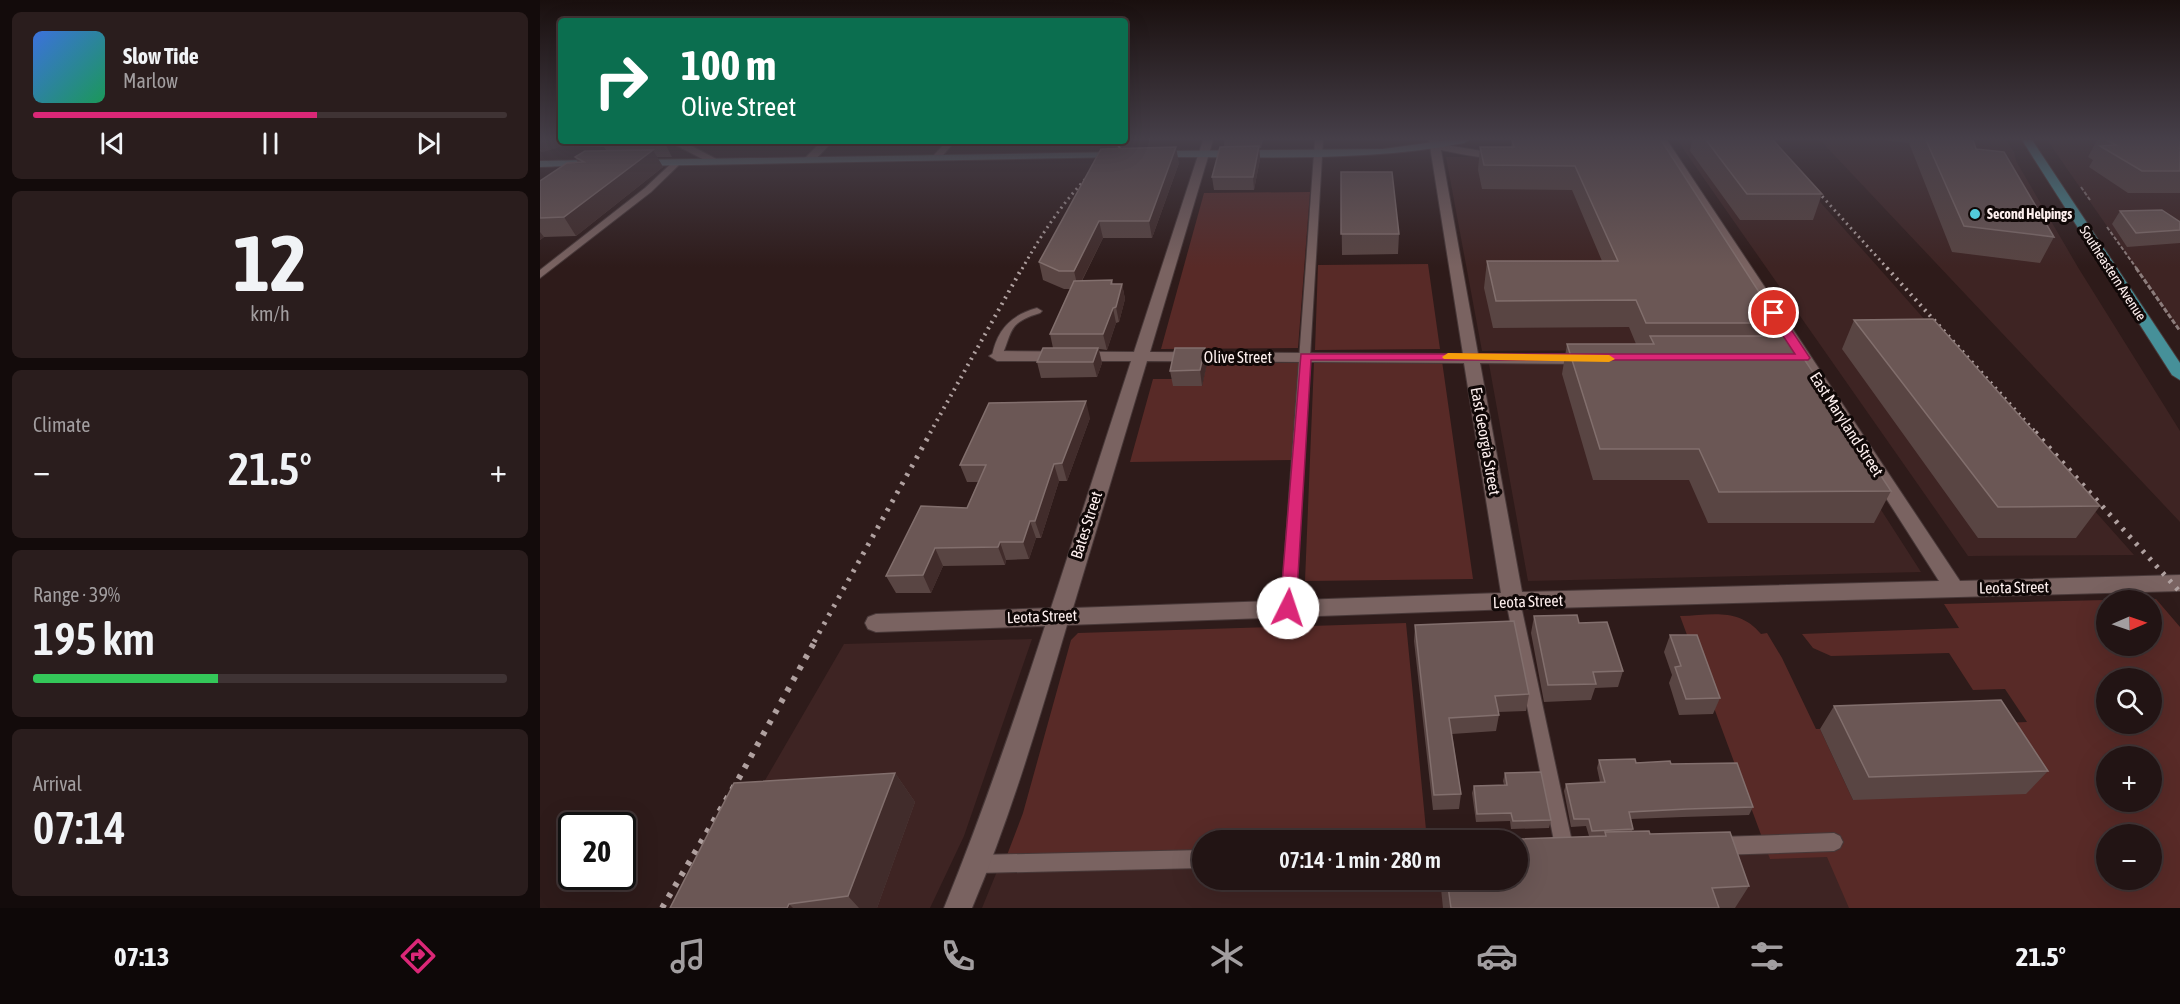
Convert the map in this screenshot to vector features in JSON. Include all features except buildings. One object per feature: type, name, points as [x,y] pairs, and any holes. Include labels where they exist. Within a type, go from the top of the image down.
[{"type":"main road","name":"Southeastern Avenue","points":[[2055,182],[2178,370]]},
{"type":"street","name":"Bates Street","points":[[958,908],[977,864],[1012,766],[1195,182]]},
{"type":"street","name":"East Georgia Street","points":[[1442,182],[1513,601]]},
{"type":"street","name":"East Maryland Street","points":[[1686,182],[1954,588]]},
{"type":"street","name":"Olive Street","points":[[997,356],[1603,359]]},
{"type":"street","points":[[1780,358],[1804,358]]},
{"type":"street","name":"Leota Street","points":[[876,623],[1513,601],[2180,583]]},
{"type":"lane","points":[[540,275],[656,182]]},
{"type":"lane","points":[[1288,608],[1316,182]]},
{"type":"lane","points":[[997,356],[1000,339],[1020,315],[1037,311]]},
{"type":"lane","points":[[1513,601],[1565,851]]},
{"type":"lane","points":[[1706,846],[1834,842]]},
{"type":"lane","points":[[1541,852],[1588,850]]},
{"type":"lane","points":[[977,864],[1192,859]]},
{"type":"path","points":[[2105,224],[2180,330]]},
{"type":"shaded area","points":[[1451,182],[1676,182],[1780,350],[1482,351]]},
{"type":"shaded area","points":[[1707,182],[1803,182],[2134,555],[1968,556]]},
{"type":"shaded area","points":[[1860,182],[2028,182],[2079,269],[2180,431],[2180,522]]},
{"type":"shaded area","points":[[2077,182],[2180,182],[2180,331]]},
{"type":"shaded area","points":[[1310,192],[1298,348],[1161,349],[1204,193]]},
{"type":"shaded area","points":[[1428,264],[1440,349],[1315,350],[1318,265]]},
{"type":"shaded area","points":[[1442,361],[1473,579],[1305,581],[1314,362]]},
{"type":"shaded area","points":[[1786,362],[1921,572],[1528,581],[1489,364]]},
{"type":"shaded area","points":[[1207,363],[1300,363],[1294,460],[1130,462],[1153,379],[1175,379],[1174,386],[1202,386]]},
{"type":"shaded area","points":[[2096,600],[2096,656],[2162,656],[2162,606],[2180,627],[2180,908],[1849,908],[1827,857],[1770,859],[1680,616],[1724,614],[1743,620],[1761,634],[1767,633],[1782,658],[1816,729],[1820,729],[1853,800],[1981,724],[2027,722],[2005,689],[1973,690],[1949,653],[1831,656],[1813,648],[1802,634],[1959,628],[1944,604]]},
{"type":"shaded area","points":[[1406,623],[1426,830],[1192,830],[1192,858],[1004,863],[1023,813],[1071,640],[1078,633]]},
{"type":"shaded area","points":[[1032,639],[964,836],[930,908],[691,908],[844,644]]},
{"type":"shaded area","points":[[1834,842],[1864,908],[982,908],[1000,864],[1192,858],[1192,890],[1528,890],[1528,878]]},
{"type":"railway","points":[[1022,269],[1044,232],[1082,182]]},
{"type":"railway","points":[[1810,183],[1888,269]]},
{"type":"railway","points":[[930,433],[1022,268]]},
{"type":"railway","points":[[1887,268],[2036,433]]},
{"type":"railway","points":[[814,642],[931,432]]},
{"type":"railway","points":[[2035,432],[2180,592]]},
{"type":"railway","points":[[662,908],[739,778],[815,641]]},
{"type":"slow traffic","points":[[1448,357],[1609,359]]},
{"type":"place","name":"Second Helpings","points":[[1975,214]]},
{"type":"route","points":[[1288,608],[1305,357],[1804,358],[1774,313]]}]
